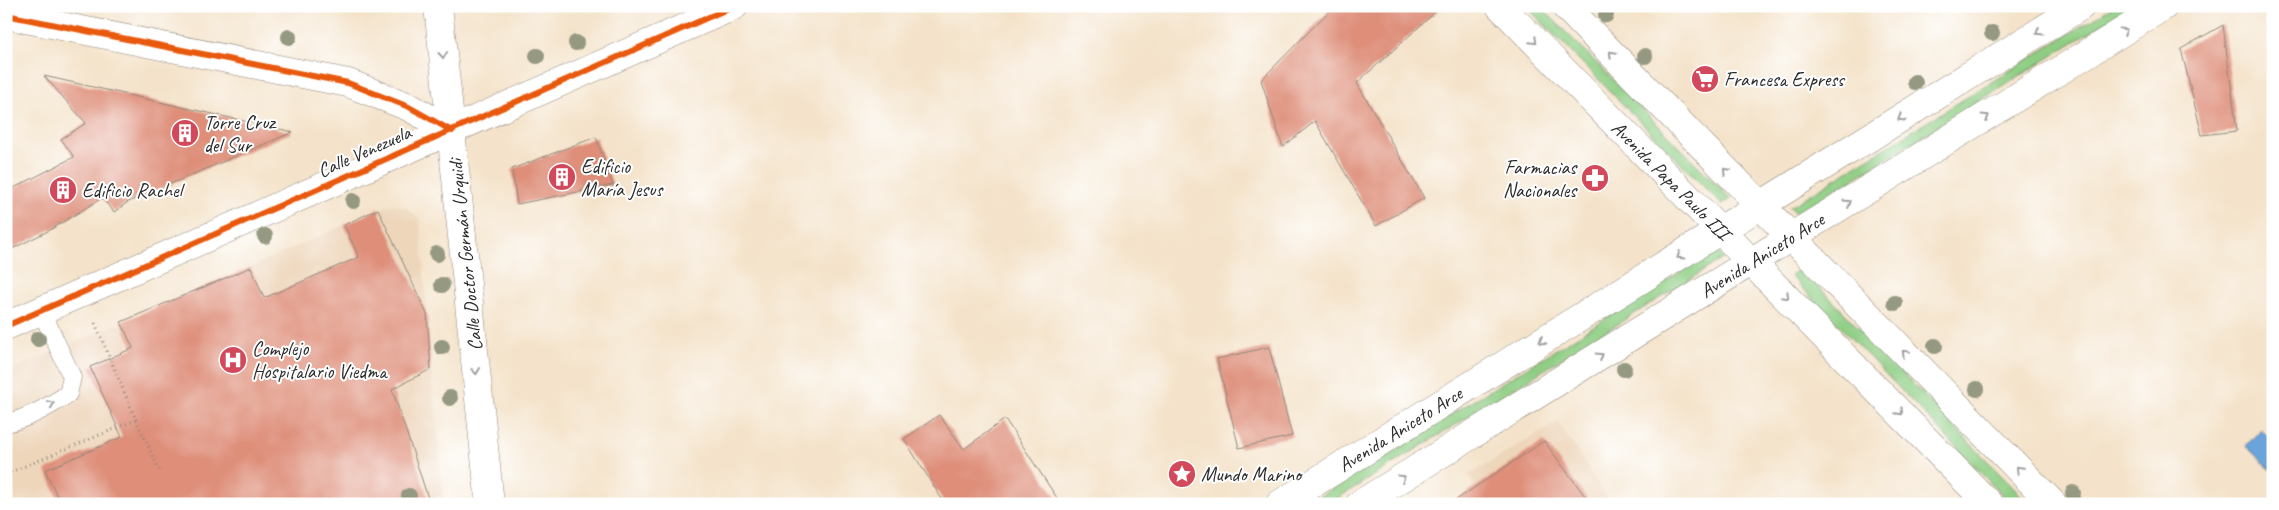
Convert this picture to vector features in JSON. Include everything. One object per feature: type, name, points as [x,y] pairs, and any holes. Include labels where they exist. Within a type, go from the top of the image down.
[{"type":"main road","name":"Calle Doctor Germán Urquidi","points":[[438,6],[490,504]]},
{"type":"main road","name":"Calle Venezuela","points":[[6,326],[734,6]]},
{"type":"main road","name":"Avenida Papa Paulo III","points":[[1500,6],[1989,504]]},
{"type":"main road","points":[[1565,6],[2053,504]]},
{"type":"main road","name":"Avenida Aniceto Arce","points":[[1280,504],[2081,6]]},
{"type":"main road","name":"Avenida Aniceto Arce","points":[[1360,504],[2164,6]]},
{"type":"main road","points":[[6,15],[348,83],[409,107],[452,131]]},
{"type":"lane","points":[[6,423],[16,421],[54,403],[68,394],[72,377],[41,310]]},
{"type":"path","points":[[83,292],[136,420],[160,471]]},
{"type":"path","points":[[6,474],[136,420]]},
{"type":"shaded area","name":"Complejo Hospitalario Viedma","points":[[391,204],[407,208],[420,220],[431,371],[445,504],[6,504],[6,372],[251,267]]},
{"type":"shaded area","points":[[1558,422],[1612,504],[1482,504],[1469,475]]},
{"type":"green space","points":[[1526,6],[1540,6],[1731,199],[1722,205]]},
{"type":"green space","points":[[2114,6],[2132,6],[1797,214],[1790,207]]},
{"type":"green space","points":[[1716,250],[1724,258],[1328,504],[1307,504]]},
{"type":"green space","points":[[1800,267],[2029,504],[2011,504],[1791,276]]},
{"type":"water","points":[[2261,429],[2271,439],[2273,438],[2273,472],[2246,446]]},
{"type":"building","points":[[1334,6],[1442,6],[1357,83],[1424,198],[1376,226],[1315,121],[1283,147],[1261,80]]},
{"type":"building","points":[[2223,25],[2237,131],[2202,135],[2181,49]]},
{"type":"building","points":[[44,76],[293,132],[128,202],[114,212],[102,198],[50,230],[6,252],[6,192],[74,157],[61,139],[86,123]]},
{"type":"building","name":"Edificio María Jesus","points":[[596,137],[613,185],[517,204],[512,169]]},
{"type":"building","name":"Complejo Hospitalario Viedma","points":[[378,209],[427,314],[431,369],[392,389],[430,504],[61,504],[45,470],[122,437],[90,367],[133,348],[121,322],[251,267],[264,298],[359,257],[344,225]]},
{"type":"building","points":[[1269,347],[1292,436],[1239,448],[1217,359]]},
{"type":"building","points":[[939,415],[964,449],[1005,419],[1061,504],[945,504],[904,439]]},
{"type":"building","points":[[1544,441],[1591,504],[1450,504]]},
{"type":"cycle path","points":[[6,326],[734,6]]},
{"type":"cycle path","points":[[6,15],[348,83],[409,107],[452,131]]},
{"type":"place","name":"Francesa Express","points":[[1705,79]]},
{"type":"place","name":"Torre Cruz del Sur","points":[[185,133]]},
{"type":"place","name":"Edificio María Jesus","points":[[562,177]]},
{"type":"place","name":"Farmacias Nacionales","points":[[1595,178]]},
{"type":"place","name":"Edificio Rachel","points":[[63,190]]},
{"type":"place","name":"Complejo Hospitalario Viedma","points":[[233,360]]},
{"type":"place","name":"Mundo Marino","points":[[1182,474]]}]
